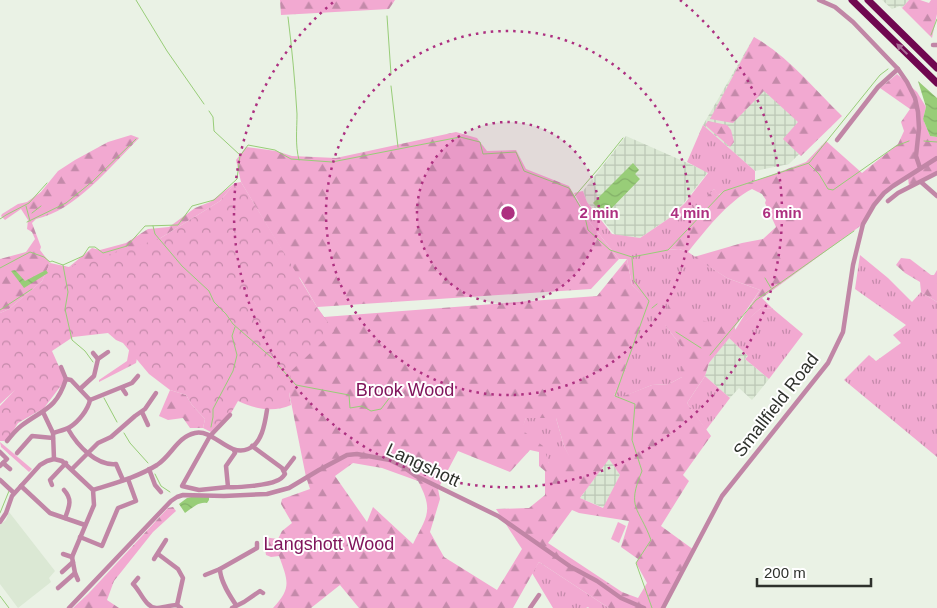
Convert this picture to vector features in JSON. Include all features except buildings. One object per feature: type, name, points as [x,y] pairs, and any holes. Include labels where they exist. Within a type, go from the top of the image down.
[{"type":"highway","points":[[852,0],[937,83]]},
{"type":"highway","points":[[868,0],[937,68]]},
{"type":"street","points":[[819,0],[843,13],[898,69],[907,82],[916,105],[919,128],[916,156],[920,168]]},
{"type":"street","points":[[837,140],[878,87],[898,69]]},
{"type":"street","name":"Smallfield Road","points":[[663,608],[722,496],[828,364],[843,332],[853,265],[863,224],[874,205],[893,186],[937,158]]},
{"type":"street","points":[[888,201],[898,193],[937,173]]},
{"type":"street","points":[[921,182],[937,196]]},
{"type":"street","points":[[893,186],[898,193]]},
{"type":"street","points":[[80,389],[94,376],[98,359],[108,352]]},
{"type":"street","points":[[93,353],[98,359]]},
{"type":"street","points":[[7,441],[19,427],[50,409],[66,379],[61,367]]},
{"type":"street","points":[[17,453],[32,436],[53,435],[68,429],[85,410],[90,400],[132,383],[138,376]]},
{"type":"street","points":[[66,379],[71,380],[90,400]]},
{"type":"street","points":[[122,388],[126,394]]},
{"type":"street","points":[[72,469],[101,440],[111,437],[142,412],[156,393]]},
{"type":"street","points":[[93,490],[149,469],[167,456],[178,442],[186,436],[197,433],[210,436],[234,450],[245,450],[252,446],[265,428],[267,410]]},
{"type":"street","points":[[43,412],[53,435],[54,459]]},
{"type":"street","points":[[142,412],[148,425]]},
{"type":"street","points":[[230,415],[210,436],[182,486],[199,490],[276,482],[285,474],[284,471],[294,458]]},
{"type":"street","points":[[68,429],[73,438],[100,462],[110,465],[116,464],[126,479],[136,501],[118,508],[102,546],[80,537]]},
{"type":"street","points":[[252,446],[284,471]]},
{"type":"street","points":[[228,487],[226,466],[235,453],[234,450]]},
{"type":"street","points":[[0,452],[7,459],[2,464],[10,469]]},
{"type":"street","name":"Langshott","points":[[69,608],[171,501],[177,497],[183,495],[267,494],[288,488],[332,462],[358,454],[390,460],[498,516],[571,567],[621,598],[643,607]]},
{"type":"street","points":[[0,522],[14,494],[40,465],[47,460],[54,459],[62,460],[66,463],[93,490],[94,505],[72,559],[62,572]]},
{"type":"street","points":[[52,485],[50,480],[66,463]]},
{"type":"street","points":[[149,469],[155,485],[161,492]]},
{"type":"street","points":[[0,480],[14,494]]},
{"type":"street","points":[[21,486],[50,513],[85,525]]},
{"type":"street","points":[[64,490],[69,496],[70,502],[65,518]]},
{"type":"street","points":[[154,559],[166,540]]},
{"type":"street","points":[[205,574],[220,571],[257,546],[260,553]]},
{"type":"street","points":[[63,554],[72,559],[78,580]]},
{"type":"street","points":[[138,578],[133,584],[149,606],[155,608],[179,607],[184,578],[178,569],[158,554]]},
{"type":"street","points":[[220,571],[234,607],[260,590]]},
{"type":"street","points":[[58,588],[75,573]]},
{"type":"street","points":[[530,608],[539,595]]},
{"type":"shaded area","points":[[882,0],[909,0],[902,8],[900,6],[892,9]]},
{"type":"shaded area","points":[[754,37],[840,114],[789,164],[755,171],[703,125]]},
{"type":"shaded area","points":[[626,136],[708,172],[684,203],[668,219],[640,238],[615,235],[587,202],[583,191]]},
{"type":"shaded area","points":[[729,338],[748,356],[745,359],[769,379],[752,400],[739,388],[730,398],[705,376],[709,363]]},
{"type":"shaded area","points":[[609,458],[620,475],[604,508],[580,498]]},
{"type":"shaded area","points":[[9,512],[55,571],[49,578],[51,582],[18,608],[0,584],[0,525],[6,520]]},
{"type":"green space","points":[[280,0],[395,0],[389,9],[281,15]]},
{"type":"green space","points":[[909,0],[920,0],[929,3],[931,0],[937,0],[937,14],[932,38],[902,8]]},
{"type":"green space","points":[[754,37],[789,63],[842,116],[801,156],[783,139],[798,122],[764,91],[733,123],[710,119]]},
{"type":"green space","points":[[897,74],[917,92],[926,107],[923,119],[930,136],[937,137],[937,173],[909,187],[908,177],[884,193],[863,224],[762,298],[773,309],[761,308],[735,331],[709,363],[705,376],[687,403],[711,436],[683,475],[689,481],[661,526],[694,550],[662,608],[609,608],[539,562],[513,608],[359,608],[340,585],[311,608],[273,608],[286,589],[286,578],[279,556],[271,557],[266,555],[263,537],[278,539],[282,531],[292,523],[281,504],[282,499],[310,489],[289,392],[286,257],[241,182],[236,160],[246,147],[276,151],[292,156],[336,158],[456,132],[477,138],[487,151],[516,150],[526,169],[569,186],[591,224],[619,259],[591,289],[317,307],[300,278],[292,273],[334,331],[324,317],[597,296],[627,259],[632,285],[649,302],[614,396],[616,399],[652,385],[669,384],[682,377],[682,347],[665,325],[669,297],[701,320],[735,330],[760,290],[727,278],[694,257],[763,239],[776,227],[765,203],[766,200],[762,194],[752,189],[725,209],[688,252],[679,249],[666,250],[668,240],[714,189],[719,195],[724,189],[753,182],[806,162],[826,141],[862,173],[898,144],[904,131],[901,122],[910,109],[880,88]],"holes":[[[526,418],[556,418],[564,446],[572,463],[549,463],[543,446],[522,430]],[[530,450],[539,452],[539,466],[545,471],[545,495],[529,508],[496,509],[522,549],[497,590],[444,557],[430,532],[440,499],[438,489],[458,451],[510,472]],[[609,459],[620,475],[603,508],[580,498]],[[353,463],[382,468],[418,481],[426,500],[427,513],[413,544],[373,507],[367,522],[335,476]],[[572,510],[579,513],[629,521],[621,547],[638,559],[636,563],[647,583],[638,598],[622,592],[548,543]]]},
{"type":"green space","points":[[708,121],[727,125],[731,130],[734,142],[730,147],[705,125]]},
{"type":"green space","points":[[703,125],[755,171],[755,181],[724,191],[718,195],[714,189],[667,250],[679,249],[688,252],[727,278],[760,290],[735,327],[735,330],[683,341],[665,325],[682,347],[682,377],[669,384],[652,385],[615,400],[614,396],[646,300],[632,285],[627,259],[619,259],[591,224],[574,193],[583,191],[587,202],[612,234],[640,238],[668,219],[685,203],[708,173],[687,162]]},
{"type":"green space","points":[[131,135],[139,138],[92,186],[65,207],[36,219],[32,223],[41,247],[40,250],[50,263],[42,281],[9,309],[0,313],[0,259],[26,252],[35,239],[32,232],[27,229],[28,220],[21,209],[5,220],[1,216],[2,214],[18,204],[27,202],[41,192],[58,171],[75,160],[108,142]]},
{"type":"green space","points":[[241,182],[317,307],[334,331],[291,371],[289,392],[291,405],[278,409],[264,409],[238,401],[230,415],[213,433],[203,428],[205,419],[192,405],[186,395],[170,390],[149,374],[123,343],[108,333],[73,337],[52,351],[65,380],[63,383],[44,408],[18,423],[7,441],[0,441],[0,406],[15,390],[0,404],[0,313],[9,309],[42,281],[50,263],[69,267],[159,239],[220,201],[235,183]]},
{"type":"green space","points":[[235,183],[220,201],[159,239],[136,363],[99,382],[99,380],[127,361],[138,303],[78,265],[69,267],[92,248],[100,250],[126,243],[148,229],[169,227],[195,208],[210,202]]},
{"type":"green space","points":[[860,255],[888,278],[912,302],[921,292],[937,302],[937,457],[844,380],[869,355],[876,361],[901,343],[893,335],[906,325],[855,289]]},
{"type":"green space","points":[[901,258],[910,259],[931,275],[934,275],[937,270],[937,302],[921,292],[920,282],[896,265]]},
{"type":"green space","points":[[761,308],[773,309],[803,334],[769,379],[745,359],[748,356],[729,338],[735,330]]},
{"type":"green space","points":[[202,374],[214,380],[211,387],[198,381]]},
{"type":"green space","points":[[705,376],[730,398],[706,430],[687,403]]},
{"type":"green space","points":[[170,390],[186,395],[192,405],[205,419],[203,428],[190,428],[183,418],[168,420],[159,416]]},
{"type":"green space","points":[[526,418],[556,418],[564,446],[573,463],[549,463],[521,430]]},
{"type":"green space","points":[[0,442],[32,469],[29,472],[1,447]]},
{"type":"green space","points":[[173,507],[176,511],[153,532],[114,581],[107,600],[119,608],[73,608],[168,508]]},
{"type":"green space","points":[[618,522],[626,526],[619,543],[611,539]]},
{"type":"green space","points":[[539,562],[609,608],[553,608],[532,573]]},
{"type":"water","points":[[918,81],[937,98],[937,137],[930,136],[923,119],[926,107]]},
{"type":"water","points":[[633,163],[639,170],[635,174],[640,179],[605,215],[593,203]]},
{"type":"water","points":[[15,270],[25,281],[46,270],[48,273],[24,288],[11,271]]},
{"type":"water","points":[[191,497],[209,497],[209,500],[207,503],[198,504],[185,513],[179,504]]},
{"type":"waterway","points":[[136,0],[167,51],[204,104]]},
{"type":"waterway","points":[[387,16],[391,74]]},
{"type":"waterway","points":[[288,17],[297,114],[299,160]]},
{"type":"waterway","points":[[931,35],[937,19]]},
{"type":"waterway","points":[[0,268],[30,252],[44,257],[50,262],[63,265],[83,256],[89,247],[95,247],[103,253],[127,246],[145,226],[178,225],[192,206],[214,200],[237,179],[240,156],[248,145],[275,150],[291,159],[332,162],[460,137],[480,142],[483,154],[516,152],[524,171],[569,188],[584,213],[588,230],[610,250],[632,257],[668,250],[724,191],[809,163],[880,75],[888,69]]},
{"type":"waterway","points":[[391,86],[398,147]]},
{"type":"waterway","points":[[209,111],[213,117],[214,131],[240,155]]},
{"type":"waterway","points":[[574,197],[623,138]]},
{"type":"waterway","points":[[27,222],[66,203],[93,181],[136,139]]},
{"type":"waterway","points":[[809,164],[819,174],[828,189],[833,190],[896,146],[909,141]]},
{"type":"waterway","points":[[924,141],[937,142]]},
{"type":"waterway","points":[[0,219],[29,203],[47,183]]},
{"type":"waterway","points":[[26,206],[30,221]]},
{"type":"waterway","points":[[32,213],[41,206]]},
{"type":"waterway","points":[[153,226],[155,234],[182,266],[209,291],[214,302],[233,324],[272,358]]},
{"type":"waterway","points":[[710,355],[756,300],[854,231]]},
{"type":"waterway","points":[[632,258],[634,281],[649,301],[615,396],[635,404],[632,440],[642,471],[637,484],[635,501],[651,540],[636,563],[652,608]]},
{"type":"waterway","points":[[63,265],[68,292],[65,309],[72,340],[85,351],[93,362]]},
{"type":"waterway","points":[[765,278],[771,288]]},
{"type":"waterway","points":[[0,310],[32,289]]},
{"type":"waterway","points":[[652,308],[657,304]]},
{"type":"waterway","points":[[211,427],[213,409],[233,371],[237,355],[232,336],[235,327]]},
{"type":"waterway","points":[[676,332],[701,348]]},
{"type":"waterway","points":[[278,365],[296,385],[349,395],[350,408],[362,406],[371,411],[381,409],[394,392]]},
{"type":"waterway","points":[[104,398],[117,422]]},
{"type":"waterway","points":[[124,433],[130,443],[148,463]]},
{"type":"waterway","points":[[155,474],[161,486],[170,492]]},
{"type":"waterway","points":[[0,513],[9,491]]},
{"type":"waterway","points":[[0,596],[9,608]]},
{"type":"park label","name":"Brook Wood","points":[[405,390]]},
{"type":"park label","name":"Langshott Wood","points":[[329,544]]}]
